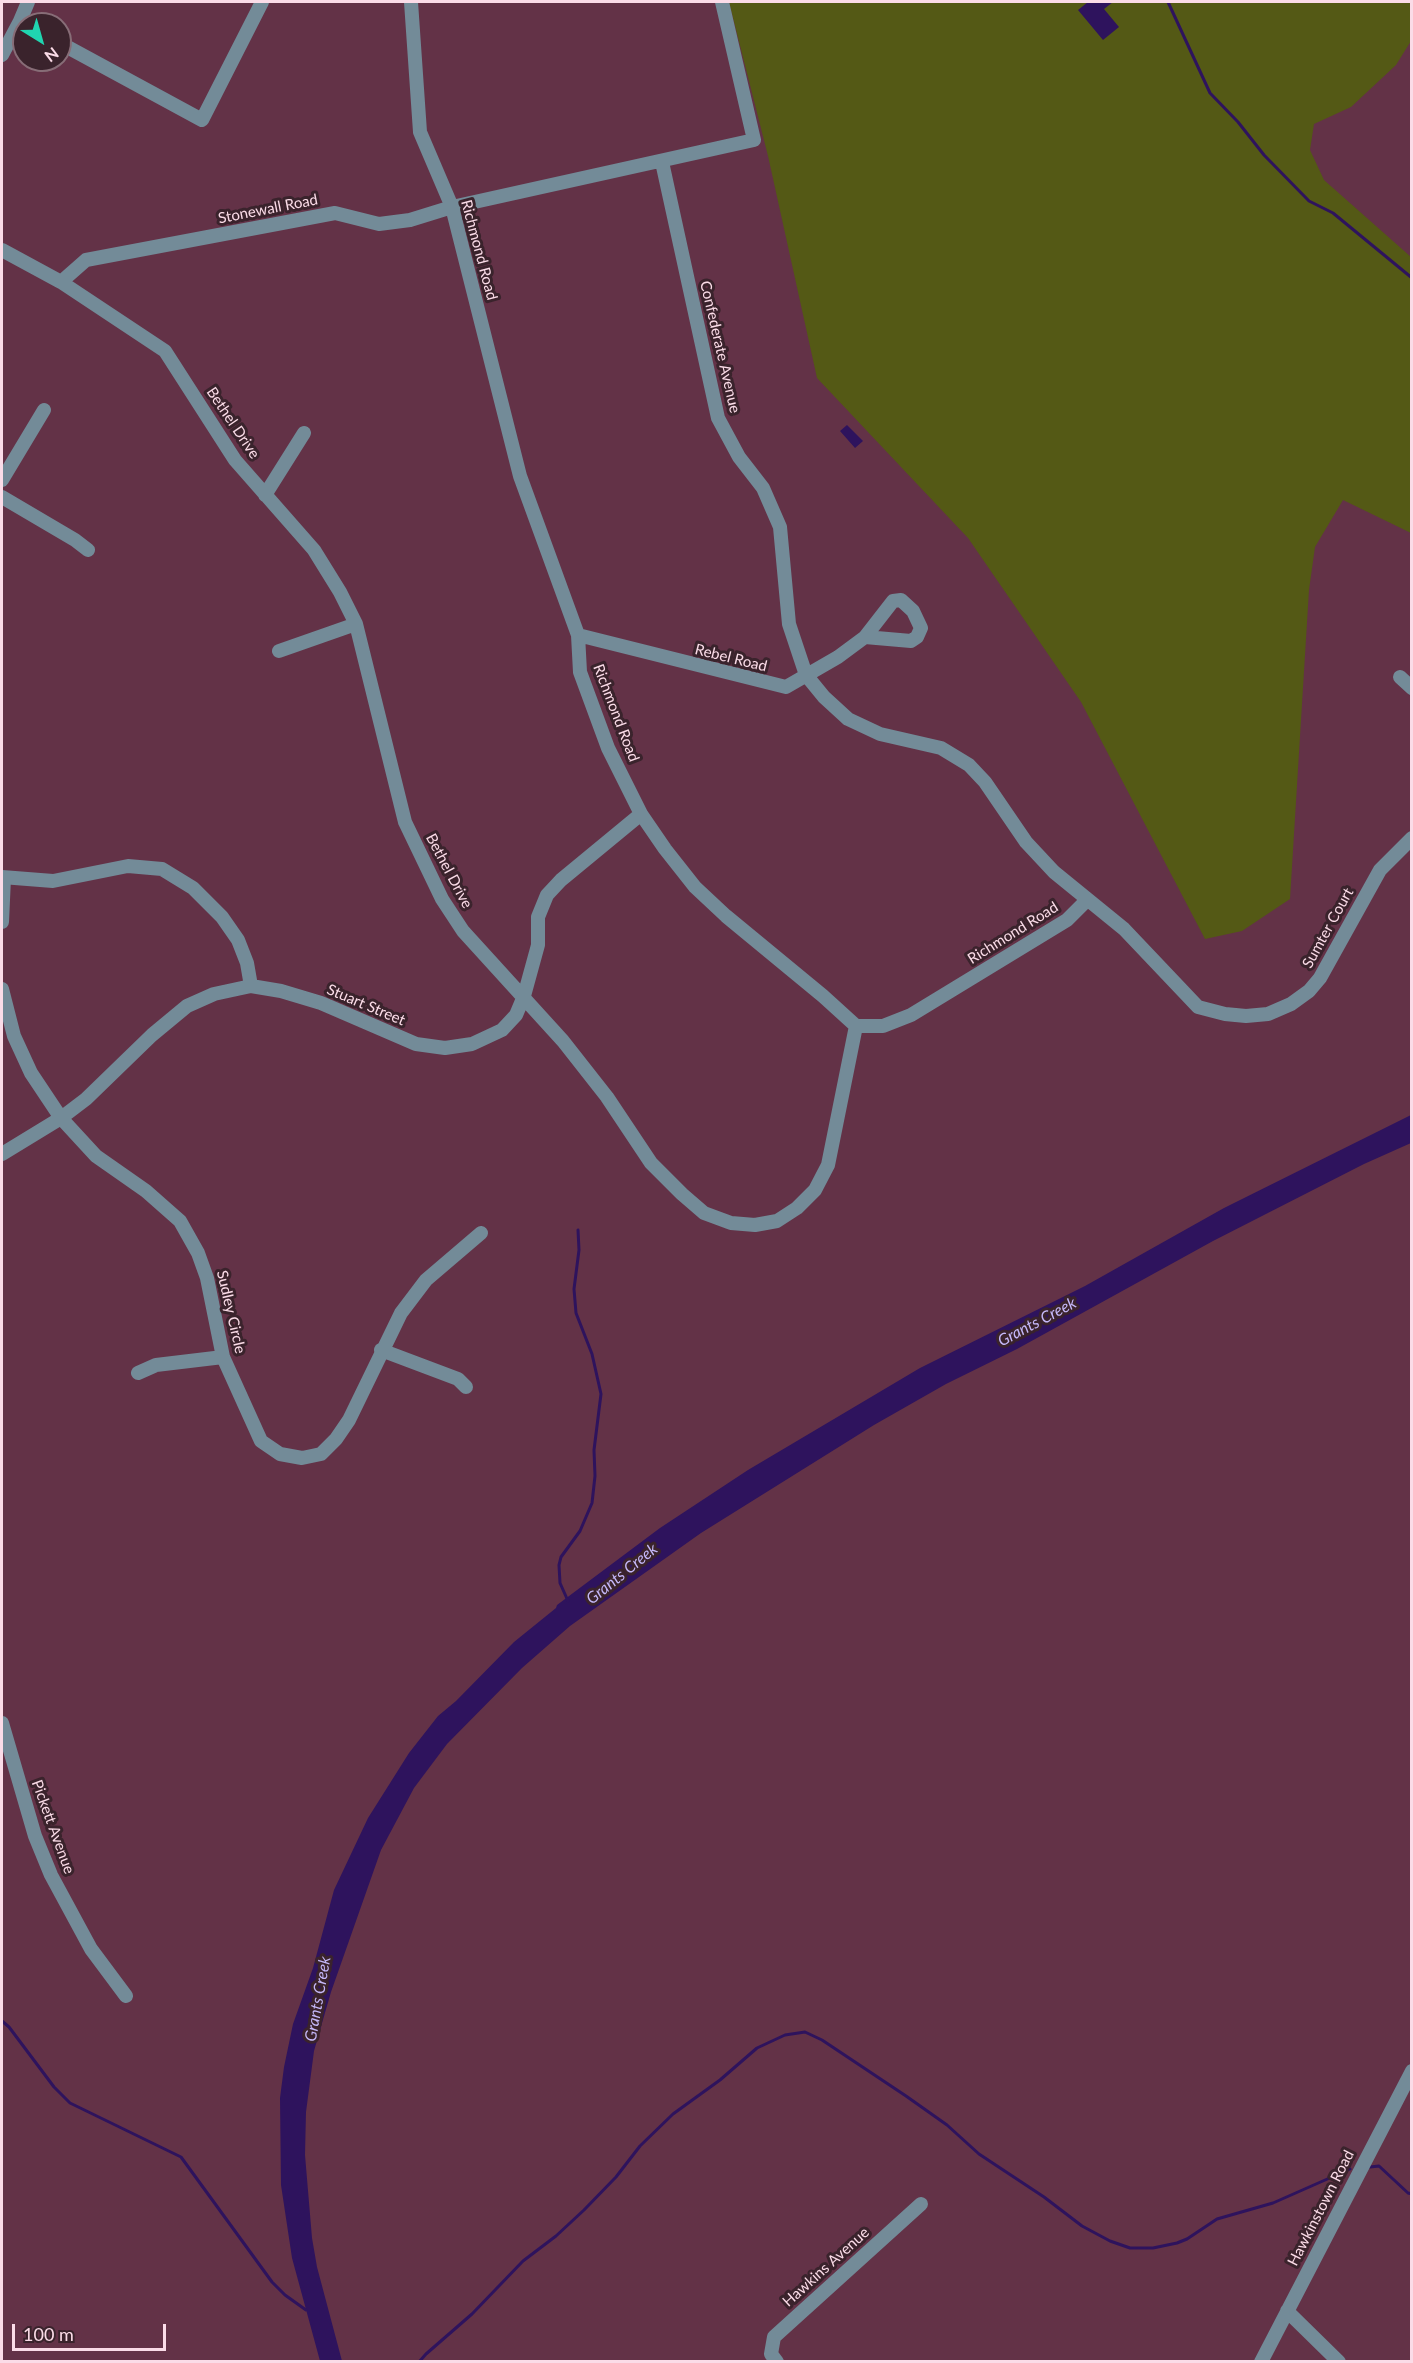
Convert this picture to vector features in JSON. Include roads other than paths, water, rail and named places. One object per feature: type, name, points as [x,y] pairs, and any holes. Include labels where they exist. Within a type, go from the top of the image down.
[{"type":"street","points":[[72,50],[202,120],[262,2]]},
{"type":"street","name":"Richmond Road","points":[[411,2],[420,132],[452,207],[520,476],[578,635],[580,672],[608,748],[641,814],[695,887],[856,1026],[883,1026],[911,1015],[1067,920],[1087,900]]},
{"type":"street","points":[[662,162],[754,140],[722,2]]},
{"type":"street","points":[[2,55],[12,40]]},
{"type":"street","name":"Stonewall Road","points":[[62,282],[86,260],[335,213],[379,224],[410,220],[452,207],[662,162]]},
{"type":"street","name":"Confederate Avenue","points":[[662,162],[718,418],[739,457],[763,488],[780,527],[789,624],[806,675],[824,697],[848,719],[880,734],[941,748],[969,765],[985,782],[1026,842],[1054,872],[1087,900]]},
{"type":"street","name":"Bethel Drive","points":[[2,250],[62,282],[165,351],[236,459],[314,550],[340,592],[356,624],[405,822],[442,899],[463,931],[524,996],[607,1097],[651,1163],[704,1213],[731,1223],[755,1225],[777,1221],[797,1208],[815,1190],[828,1165],[856,1026]]},
{"type":"street","points":[[2,480],[44,410]]},
{"type":"street","points":[[265,495],[304,433]]},
{"type":"street","points":[[2,497],[88,550]]},
{"type":"street","points":[[279,651],[356,624]]},
{"type":"street","name":"Rebel Road","points":[[578,635],[786,687],[838,657],[865,637]]},
{"type":"street","points":[[1401,677],[1412,688]]},
{"type":"street","name":"Stuart Street","points":[[2,1154],[61,1118],[94,1094],[152,1035],[187,1006],[214,994],[251,986],[281,991],[321,1003],[416,1044],[445,1048],[472,1044],[501,1030],[516,1015],[524,996],[538,945],[538,917],[547,895],[561,880],[641,814]]},
{"type":"street","name":"Sumter Court","points":[[1087,900],[1124,928],[1198,1007],[1246,1017],[1268,1014],[1291,1004],[1309,991],[1320,978],[1380,870],[1412,838]]},
{"type":"street","points":[[2,922],[3,877],[53,881],[128,866],[162,869],[193,888],[222,917],[238,939],[247,963],[251,986]]},
{"type":"street","name":"Sudley Circle","points":[[2,989],[14,1036],[31,1073],[61,1118],[96,1156],[146,1191],[180,1221],[198,1252],[207,1278],[223,1357],[261,1441],[280,1454],[302,1458],[321,1454],[336,1439],[349,1420],[381,1350],[401,1313],[426,1280],[481,1233]]},
{"type":"street","points":[[381,1350],[458,1379],[466,1387]]},
{"type":"street","points":[[138,1373],[156,1365],[223,1357]]},
{"type":"street","name":"Pickett Avenue","points":[[2,1724],[35,1836],[51,1875],[91,1949],[126,1996]]},
{"type":"street","name":"Hawkinstown Road","points":[[1261,2361],[1412,2071]]},
{"type":"street","name":"Hawkins Avenue","points":[[777,2361],[771,2354],[774,2337],[921,2204]]},
{"type":"street","points":[[1287,2311],[1339,2361]]},
{"type":"water","points":[[1088,2],[1113,2],[1104,9],[1119,27],[1103,40],[1078,10]]},
{"type":"water","points":[[847,425],[863,441],[855,448],[840,431]]},
{"type":"water","name":"Grants Creek","points":[[1411,1115],[1411,1143],[1364,1164],[1213,1241],[1017,1349],[946,1384],[874,1425],[701,1533],[570,1626],[522,1668],[447,1744],[414,1788],[381,1850],[331,1992],[314,2051],[306,2112],[305,2155],[312,2238],[317,2267],[342,2361],[320,2361],[292,2258],[281,2185],[280,2098],[284,2067],[293,2024],[313,1968],[334,1890],[368,1818],[409,1753],[438,1716],[456,1701],[514,1642],[557,1605],[660,1528],[748,1470],[920,1368],[1085,1286],[1224,1208]]},
{"type":"waterway","points":[[1168,2],[1210,93],[1238,122],[1264,155],[1309,201],[1333,213],[1412,278]]},
{"type":"waterway","points":[[568,1601],[560,1583],[559,1565],[561,1557],[580,1531],[592,1503],[595,1476],[594,1450],[601,1394],[592,1354],[576,1313],[574,1289],[579,1250],[578,1230]]},
{"type":"waterway","points":[[2,2021],[54,2087],[70,2103],[181,2157],[272,2282],[306,2310]]},
{"type":"waterway","points":[[419,2362],[472,2314],[523,2261],[556,2236],[584,2210],[616,2177],[640,2146],[673,2114],[720,2080],[757,2048],[785,2035],[805,2032],[822,2040],[947,2125],[979,2154],[1044,2197],[1082,2226],[1110,2241],[1130,2248],[1153,2248],[1177,2243],[1217,2219],[1273,2203],[1350,2169]]},
{"type":"waterway","points":[[1370,2167],[1379,2166],[1408,2193],[1412,2194]]}]
